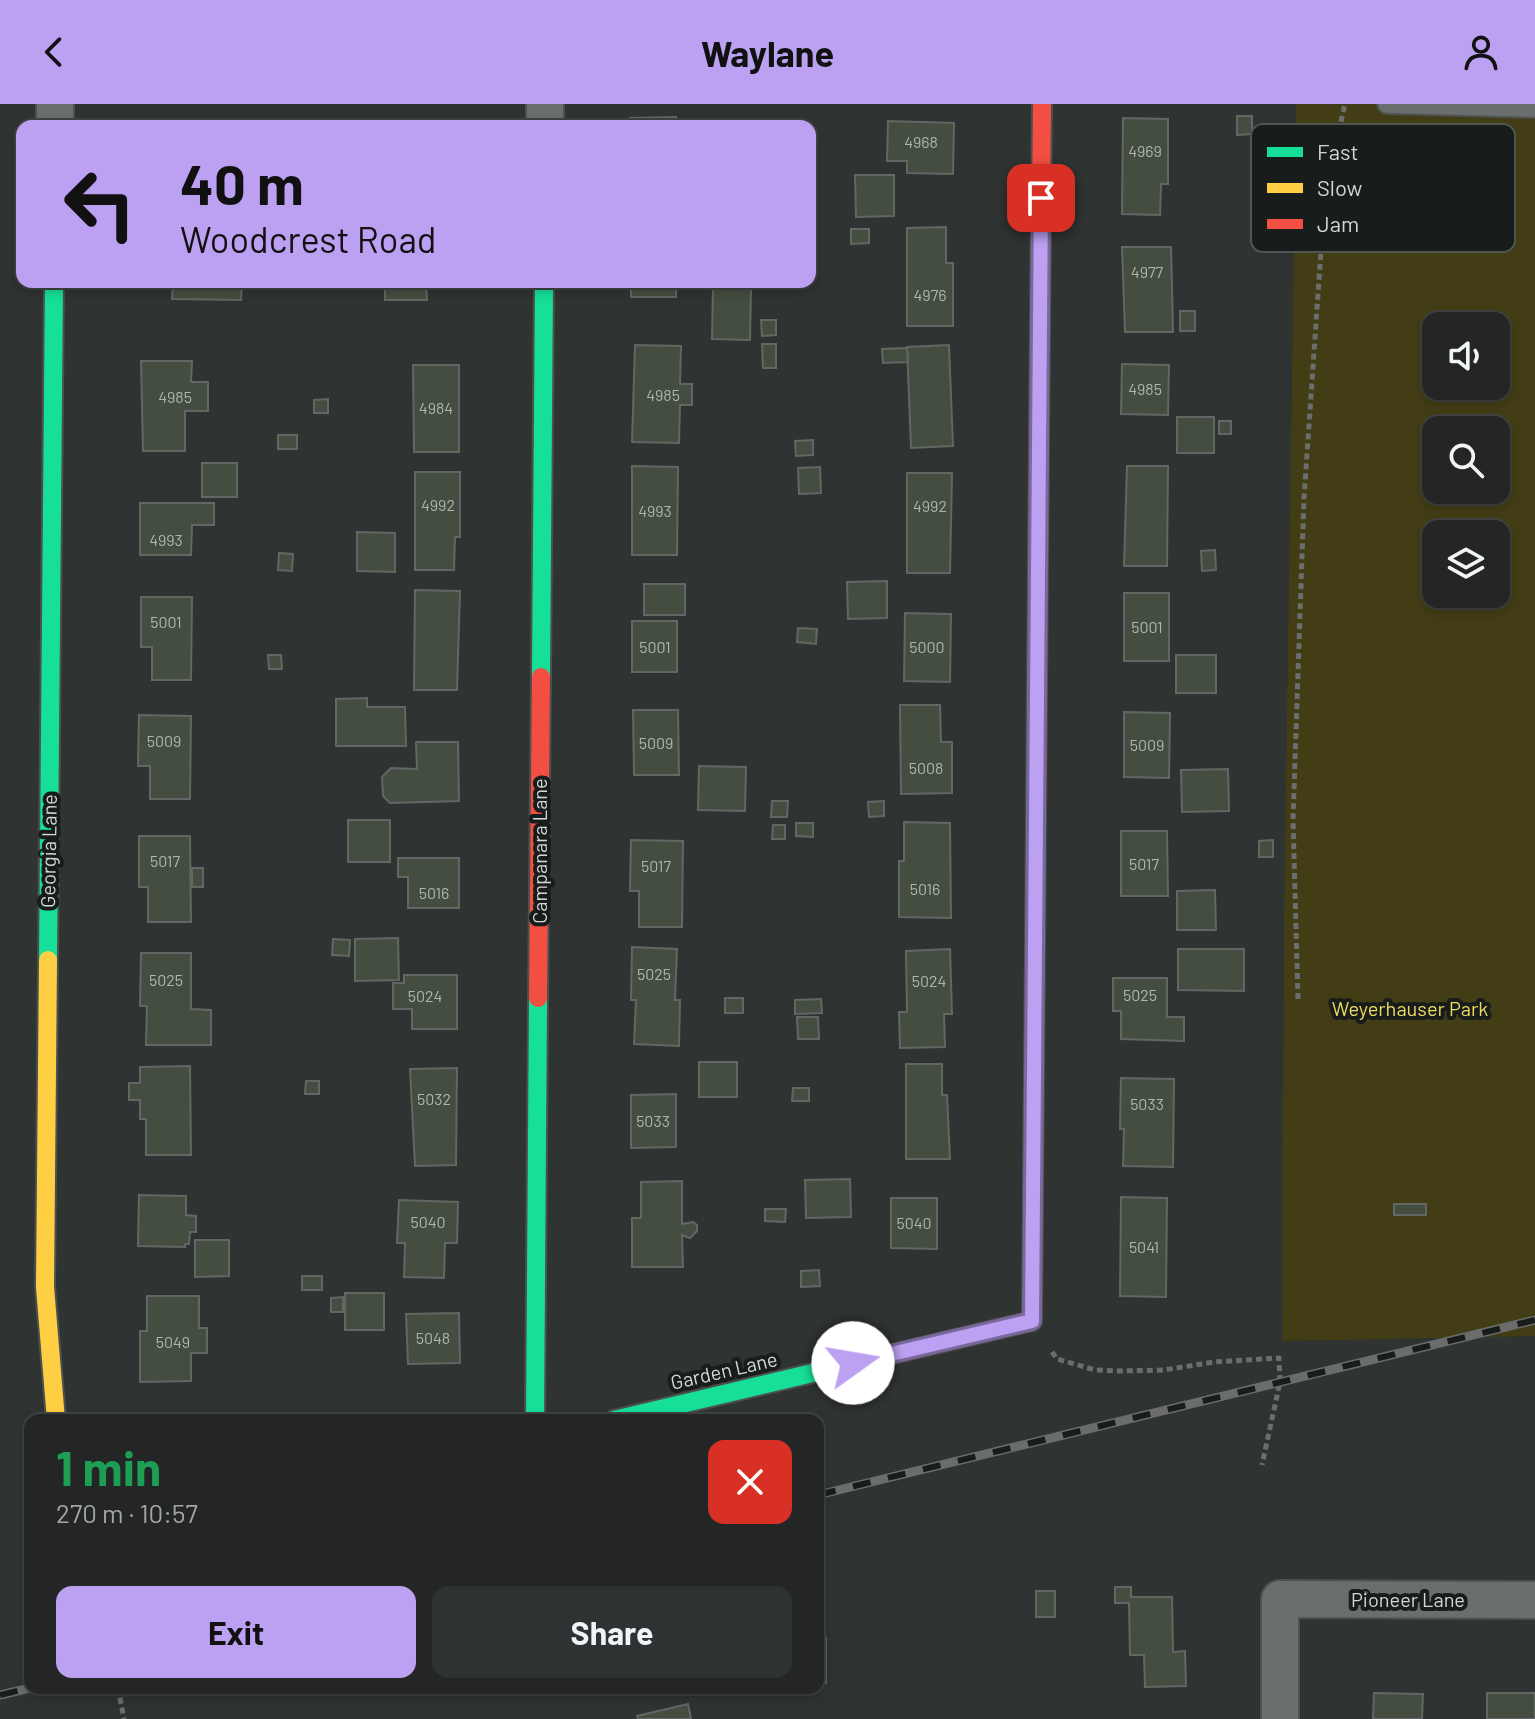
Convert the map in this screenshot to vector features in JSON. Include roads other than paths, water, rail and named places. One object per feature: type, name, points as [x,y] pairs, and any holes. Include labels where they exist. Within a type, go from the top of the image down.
[{"type":"street","name":"Garden Lane","points":[[639,1414],[1032,1321],[1042,104]]},
{"type":"street","name":"Georgia Lane","points":[[54,288],[45,1287],[56,1414]]},
{"type":"street","name":"Campanara Lane","points":[[535,1414],[544,288]]},
{"type":"street","name":"Pioneer Lane","points":[[1280,1719],[1280,1599],[1535,1600]]},
{"type":"lane","points":[[1387,104],[1535,108]]},
{"type":"railway","points":[[824,1494],[1535,1320]]},
{"type":"railway","points":[[0,1695],[24,1689]]},
{"type":"park label","name":"Weyerhauser Park","points":[[1410,1009]]}]
